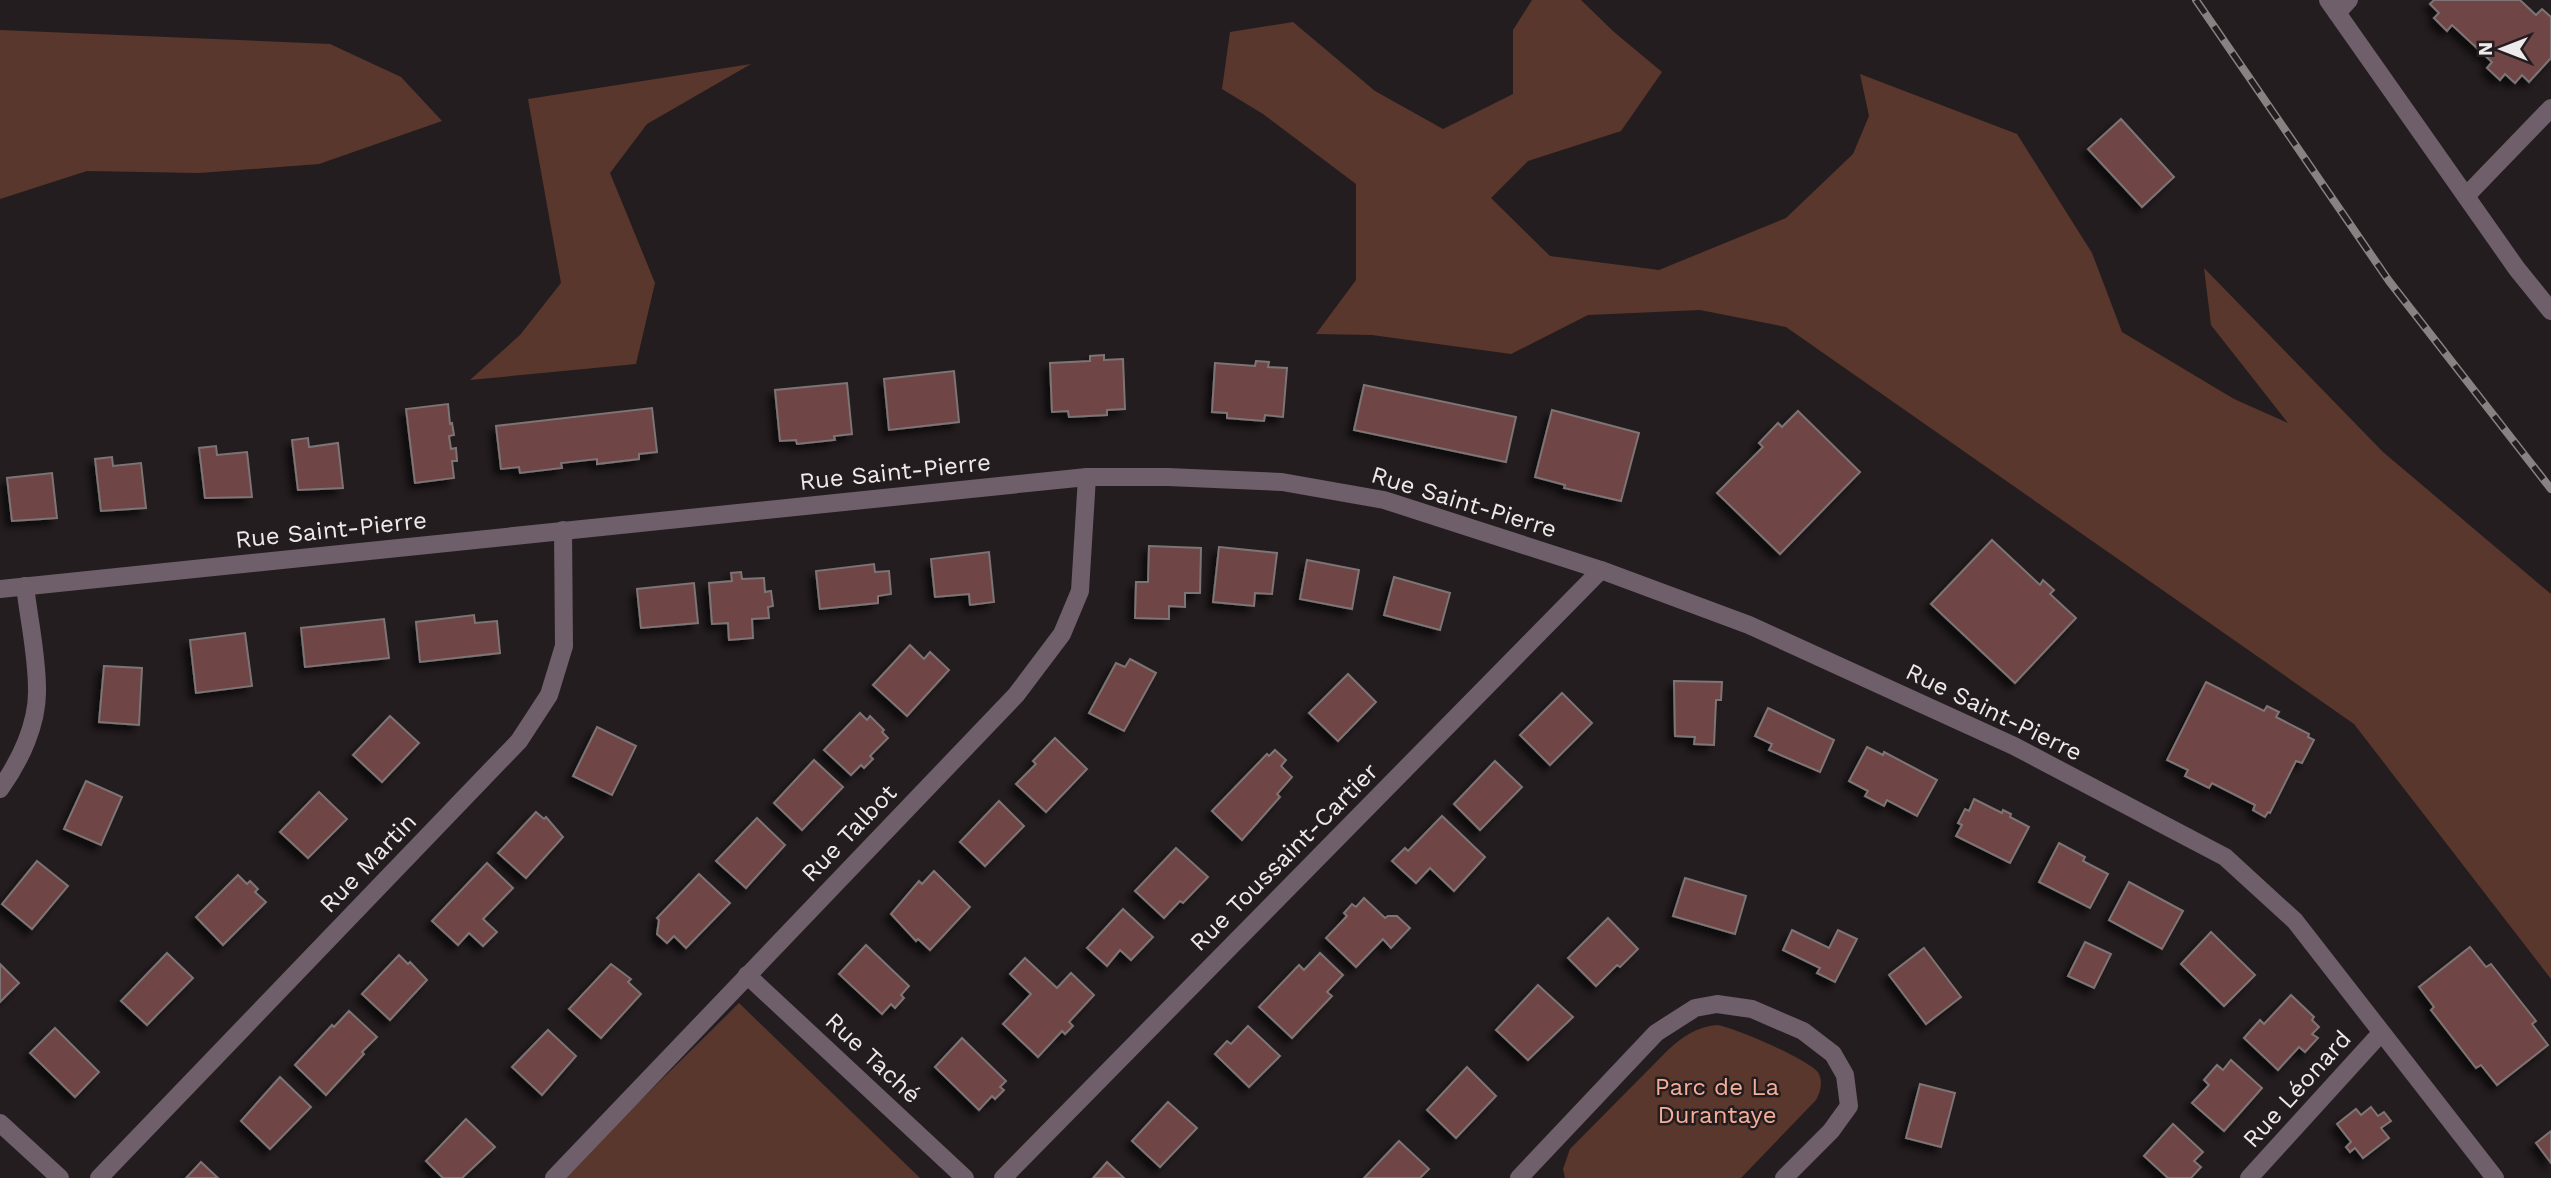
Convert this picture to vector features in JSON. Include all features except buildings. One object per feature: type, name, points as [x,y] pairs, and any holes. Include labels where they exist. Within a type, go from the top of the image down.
[{"type":"street","points":[[2338,4],[2466,196],[2517,269],[2551,311]]},
{"type":"street","points":[[2466,196],[2551,107]]},
{"type":"street","name":"Rue Saint-Pierre","points":[[0,589],[1087,477],[1282,482],[1384,500],[1601,570],[1749,625],[2014,746],[2225,858],[2295,921],[2495,1178]]},
{"type":"street","name":"Rue Talbot","points":[[554,1178],[1016,695],[1062,634],[1080,591],[1087,477]]},
{"type":"street","name":"Rue Martin","points":[[99,1178],[519,741],[549,695],[564,646],[563,530]]},
{"type":"street","name":"Rue Toussaint-Cartier","points":[[1003,1178],[1601,570]]},
{"type":"street","points":[[0,789],[13,771],[32,726],[37,690],[25,586]]},
{"type":"street","name":"Rue Taché","points":[[747,975],[965,1178]]},
{"type":"street","points":[[1524,1176],[1656,1033],[1695,1008],[1717,1004],[1752,1009],[1803,1031],[1833,1054],[1845,1075],[1849,1106],[1831,1131],[1784,1178]]},
{"type":"street","name":"Rue Léonard","points":[[2249,1178],[2381,1033]]},
{"type":"street","points":[[0,1123],[60,1178]]},
{"type":"green space","points":[[1532,0],[1581,0],[1662,72],[1621,131],[1528,161],[1491,198],[1550,256],[1659,270],[1786,218],[1853,154],[1869,116],[1860,74],[2017,134],[2092,253],[2122,332],[2234,399],[2288,423],[2211,325],[2204,268],[2383,452],[2551,594],[2551,979],[2354,724],[1786,327],[1700,310],[1588,315],[1511,354],[1372,335],[1316,334],[1356,280],[1356,184],[1263,114],[1222,89],[1230,32],[1293,22],[1375,91],[1443,129],[1513,94],[1513,30]]},
{"type":"green space","points":[[0,30],[330,44],[401,77],[442,121],[319,164],[199,173],[87,171],[0,199]]},
{"type":"green space","points":[[751,64],[647,124],[610,173],[655,283],[636,364],[470,380],[520,335],[561,283],[528,99]]},
{"type":"green space","points":[[739,1003],[920,1178],[562,1178]]},
{"type":"green space","name":"Parc de La Durantaye","points":[[1717,1025],[1755,1038],[1803,1061],[1814,1068],[1821,1081],[1816,1100],[1741,1178],[1565,1178],[1563,1169],[1570,1149],[1668,1050],[1691,1033]]},
{"type":"railway","points":[[2196,0],[2389,281],[2551,489]]}]
